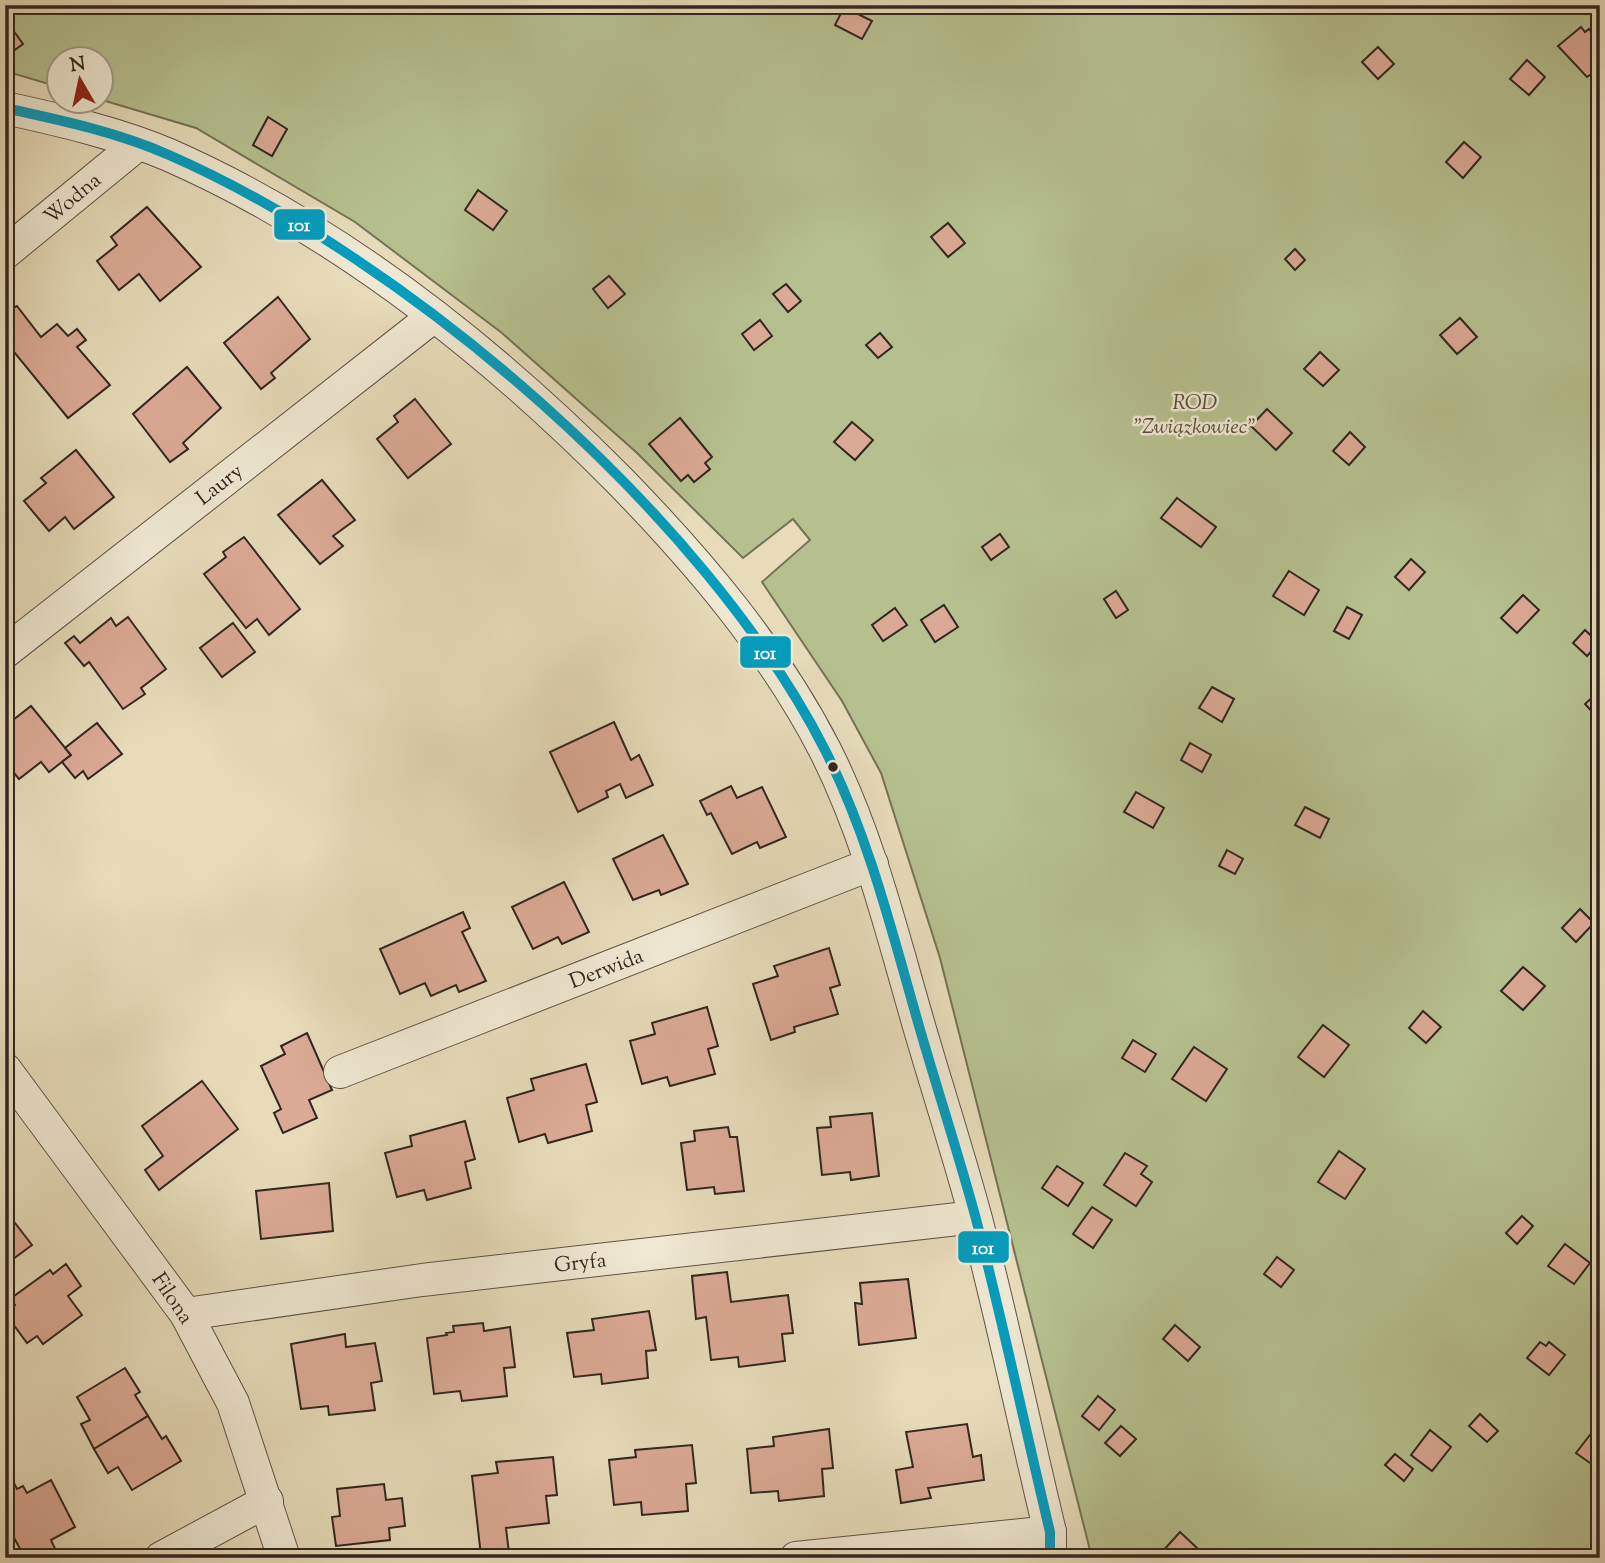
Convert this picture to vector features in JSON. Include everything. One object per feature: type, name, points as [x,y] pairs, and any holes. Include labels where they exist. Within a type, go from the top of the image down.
[{"type":"street","points":[[5,108],[138,144],[215,177],[289,216],[348,254],[434,316],[519,384],[655,517],[718,589],[774,663],[826,752],[872,864],[975,1217],[1050,1545],[796,1558]]},
{"type":"street","name":"Wodna","points":[[5,253],[138,144]]},
{"type":"street","name":"Laury","points":[[5,652],[434,316]]},
{"type":"street","name":"Derwida","points":[[340,1072],[872,864]]},
{"type":"street","name":"Filona","points":[[5,1069],[16,1108],[186,1314],[233,1403],[285,1558]]},
{"type":"street","name":"Gryfa","points":[[186,1314],[422,1280],[975,1217]]},
{"type":"street","points":[[161,1558],[267,1501]]},
{"type":"green space","name":"ROD \"Związkowiec\"","points":[[5,5],[1600,5],[1600,1558],[1092,1558],[940,958],[881,773],[842,701],[762,582],[810,540],[793,519],[743,558],[636,452],[502,333],[355,222],[196,128],[116,104],[116,46],[46,46],[46,83],[5,71]]},
{"type":"building","points":[[844,7],[872,21],[862,39],[835,25]]},
{"type":"building","points":[[8,23],[23,44],[5,57],[5,25]]},
{"type":"building","points":[[1581,27],[1585,32],[1589,29],[1600,43],[1595,47],[1600,54],[1600,68],[1587,77],[1558,46]]},
{"type":"building","points":[[1378,47],[1394,64],[1378,79],[1362,62]]},
{"type":"building","points":[[1527,60],[1545,77],[1529,95],[1510,79]]},
{"type":"building","points":[[268,117],[287,129],[272,156],[253,145]]},
{"type":"building","points":[[1464,142],[1481,157],[1463,178],[1446,162]]},
{"type":"building","points":[[478,190],[507,211],[493,230],[465,210]]},
{"type":"building","points":[[147,207],[201,267],[160,301],[139,274],[119,290],[97,261],[117,245],[111,237]]},
{"type":"building","points":[[948,223],[965,243],[948,257],[931,237]]},
{"type":"building","points":[[1295,249],[1305,260],[1295,270],[1285,259]]},
{"type":"building","points":[[609,276],[625,294],[608,308],[593,289]]},
{"type":"building","points":[[786,284],[801,301],[788,312],[773,294]]},
{"type":"building","points":[[278,297],[310,339],[271,373],[275,378],[261,389],[224,343]]},
{"type":"building","points":[[17,306],[41,337],[57,324],[68,336],[77,329],[86,340],[77,347],[110,385],[68,418],[5,341],[5,312]]},
{"type":"building","points":[[1460,318],[1477,337],[1457,354],[1440,335]]},
{"type":"building","points":[[760,320],[772,336],[754,350],[742,334]]},
{"type":"building","points":[[880,333],[892,347],[878,358],[866,345]]},
{"type":"building","points":[[1320,352],[1339,370],[1323,386],[1304,369]]},
{"type":"building","points":[[187,367],[221,408],[183,443],[188,449],[170,462],[133,414]]},
{"type":"building","points":[[415,399],[451,444],[408,478],[377,439],[398,422],[394,416]]},
{"type":"building","points":[[1267,409],[1292,433],[1276,450],[1251,426]]},
{"type":"building","points":[[680,418],[712,457],[705,463],[710,469],[694,482],[688,475],[681,481],[649,444]]},
{"type":"building","points":[[852,422],[873,440],[855,460],[834,442]]},
{"type":"building","points":[[1350,432],[1365,447],[1349,465],[1333,451]]},
{"type":"building","points":[[76,450],[114,497],[74,529],[65,517],[49,531],[24,501],[46,483],[41,478]]},
{"type":"building","points":[[322,480],[355,520],[333,536],[343,546],[320,564],[278,515]]},
{"type":"building","points":[[1177,498],[1216,527],[1201,547],[1161,518]]},
{"type":"building","points":[[1000,534],[1009,547],[991,560],[982,547]]},
{"type":"building","points":[[244,537],[300,609],[269,635],[257,619],[246,628],[204,574],[226,557],[223,552]]},
{"type":"building","points":[[1411,559],[1425,572],[1409,590],[1395,577]]},
{"type":"building","points":[[1289,571],[1319,590],[1304,615],[1273,596]]},
{"type":"building","points":[[1116,591],[1128,610],[1116,618],[1104,599]]},
{"type":"building","points":[[1523,595],[1539,610],[1517,633],[1501,618]]},
{"type":"building","points":[[944,605],[958,627],[935,642],[921,620]]},
{"type":"building","points":[[1347,607],[1362,615],[1349,639],[1334,631]]},
{"type":"building","points":[[895,608],[907,625],[883,641],[872,625]]},
{"type":"building","points":[[128,617],[166,669],[141,688],[145,694],[123,709],[89,662],[84,666],[65,643],[74,636],[80,643],[111,618],[116,626]]},
{"type":"building","points":[[233,623],[255,652],[222,677],[200,648]]},
{"type":"building","points":[[1585,630],[1599,643],[1587,656],[1573,643]]},
{"type":"building","points":[[1212,687],[1234,699],[1222,722],[1199,708]]},
{"type":"building","points":[[1597,693],[1600,712],[1596,716],[1585,704]]},
{"type":"building","points":[[31,706],[71,755],[49,772],[41,762],[19,779],[5,762],[5,713],[13,720]]},
{"type":"building","points":[[614,722],[631,760],[639,755],[653,785],[626,798],[620,784],[606,791],[608,797],[578,812],[550,752]]},
{"type":"building","points":[[97,723],[122,754],[88,779],[83,771],[75,778],[62,762],[71,755],[65,748]]},
{"type":"building","points":[[1190,743],[1211,755],[1202,772],[1181,760]]},
{"type":"building","points":[[731,786],[737,798],[762,787],[786,837],[760,848],[757,842],[732,854],[711,813],[707,815],[700,801]]},
{"type":"building","points":[[1136,792],[1164,808],[1153,828],[1124,812]]},
{"type":"building","points":[[1305,807],[1329,819],[1320,838],[1295,825]]},
{"type":"building","points":[[663,835],[688,884],[661,895],[659,890],[633,900],[613,859]]},
{"type":"building","points":[[1227,850],[1243,859],[1235,874],[1219,866]]},
{"type":"building","points":[[564,882],[589,932],[562,944],[558,937],[533,949],[512,907]]},
{"type":"building","points":[[1580,909],[1594,923],[1576,942],[1562,928]]},
{"type":"building","points":[[463,912],[470,928],[462,932],[486,981],[459,992],[456,985],[431,996],[425,983],[400,994],[380,949]]},
{"type":"building","points":[[829,948],[840,985],[830,988],[838,1014],[794,1027],[795,1032],[771,1040],[753,984],[778,976],[774,966]]},
{"type":"building","points":[[1523,967],[1545,986],[1523,1010],[1501,991]]},
{"type":"building","points":[[707,1007],[718,1046],[708,1049],[715,1074],[670,1086],[667,1077],[642,1084],[630,1041],[655,1034],[652,1023]]},
{"type":"building","points":[[1423,1011],[1441,1027],[1426,1043],[1409,1028]]},
{"type":"building","points":[[1323,1025],[1349,1045],[1324,1077],[1298,1057]]},
{"type":"building","points":[[307,1033],[332,1090],[309,1100],[317,1118],[283,1133],[274,1113],[281,1109],[261,1066],[285,1054],[281,1046]]},
{"type":"building","points":[[1133,1040],[1156,1054],[1145,1072],[1122,1058]]},
{"type":"building","points":[[1194,1047],[1227,1069],[1206,1101],[1172,1079]]},
{"type":"building","points":[[586,1064],[597,1102],[586,1105],[592,1131],[548,1143],[545,1134],[519,1142],[507,1098],[534,1090],[531,1079]]},
{"type":"building","points":[[202,1081],[238,1129],[159,1190],[145,1170],[163,1156],[142,1126]]},
{"type":"building","points":[[872,1113],[879,1176],[851,1180],[850,1172],[822,1175],[817,1128],[831,1127],[830,1117]]},
{"type":"building","points":[[465,1121],[475,1159],[465,1162],[471,1188],[427,1200],[424,1190],[397,1197],[385,1153],[412,1146],[410,1136]]},
{"type":"building","points":[[728,1127],[730,1137],[737,1137],[744,1191],[715,1194],[714,1187],[687,1190],[681,1143],[695,1141],[694,1131]]},
{"type":"building","points":[[1339,1151],[1365,1169],[1345,1199],[1318,1182]]},
{"type":"building","points":[[1125,1153],[1147,1166],[1141,1174],[1152,1182],[1136,1206],[1104,1185]]},
{"type":"building","points":[[1057,1166],[1083,1183],[1068,1206],[1042,1188]]},
{"type":"building","points":[[329,1183],[333,1231],[261,1239],[256,1191]]},
{"type":"building","points":[[1092,1207],[1112,1220],[1093,1248],[1073,1234]]},
{"type":"building","points":[[5,1210],[32,1245],[5,1265]]},
{"type":"building","points":[[1522,1216],[1533,1226],[1517,1244],[1506,1233]]},
{"type":"building","points":[[1565,1244],[1590,1263],[1574,1284],[1548,1266]]},
{"type":"building","points":[[1277,1257],[1294,1270],[1281,1287],[1264,1274]]},
{"type":"building","points":[[66,1264],[81,1286],[68,1296],[82,1315],[43,1344],[37,1336],[27,1343],[5,1313],[15,1305],[10,1299],[50,1270],[53,1274]]},
{"type":"building","points":[[727,1272],[731,1302],[788,1295],[793,1333],[782,1334],[785,1361],[739,1367],[738,1357],[711,1360],[706,1317],[696,1319],[692,1276]]},
{"type":"building","points":[[908,1279],[916,1338],[859,1345],[855,1303],[862,1304],[860,1283]]},
{"type":"building","points":[[649,1311],[656,1350],[646,1351],[648,1378],[602,1384],[601,1374],[574,1377],[567,1333],[594,1330],[592,1319]]},
{"type":"building","points":[[483,1323],[484,1331],[510,1327],[515,1367],[504,1368],[507,1396],[462,1401],[460,1391],[434,1394],[427,1338],[454,1332],[453,1326]]},
{"type":"building","points":[[1175,1325],[1200,1347],[1188,1361],[1163,1339]]},
{"type":"building","points":[[345,1334],[346,1347],[375,1343],[382,1381],[371,1383],[375,1410],[329,1415],[328,1406],[301,1409],[291,1344]]},
{"type":"building","points":[[1540,1342],[1546,1346],[1549,1342],[1565,1355],[1549,1375],[1527,1358]]},
{"type":"building","points":[[125,1368],[140,1392],[135,1395],[148,1416],[94,1449],[81,1424],[90,1420],[77,1397]]},
{"type":"building","points":[[1098,1396],[1115,1410],[1099,1430],[1082,1416]]},
{"type":"building","points":[[1480,1414],[1498,1431],[1487,1442],[1469,1426]]},
{"type":"building","points":[[148,1416],[162,1439],[166,1436],[181,1461],[132,1490],[118,1467],[108,1473],[94,1449]]},
{"type":"building","points":[[967,1424],[973,1457],[981,1455],[984,1480],[928,1488],[931,1498],[901,1503],[896,1470],[913,1467],[906,1432]]},
{"type":"building","points":[[1121,1426],[1136,1439],[1120,1456],[1105,1443]]},
{"type":"building","points":[[829,1429],[833,1468],[822,1469],[824,1496],[779,1501],[778,1491],[751,1493],[747,1449],[774,1446],[773,1437]]},
{"type":"building","points":[[1430,1430],[1451,1447],[1432,1471],[1411,1455]]},
{"type":"building","points":[[1593,1431],[1600,1436],[1600,1450],[1590,1463],[1576,1453]]},
{"type":"building","points":[[692,1445],[696,1483],[686,1484],[688,1511],[642,1515],[641,1502],[614,1505],[609,1460],[636,1457],[635,1450]]},
{"type":"building","points":[[1395,1454],[1413,1469],[1404,1481],[1385,1465]]},
{"type":"building","points":[[553,1457],[557,1495],[546,1496],[549,1523],[506,1528],[509,1553],[481,1556],[472,1476],[498,1473],[496,1462]]},
{"type":"building","points":[[51,1480],[75,1527],[51,1540],[57,1553],[48,1558],[25,1558],[5,1521],[5,1487],[14,1483],[17,1489],[23,1486],[27,1493]]},
{"type":"building","points":[[384,1484],[386,1500],[402,1498],[405,1526],[389,1528],[390,1540],[336,1546],[332,1517],[340,1516],[337,1489]]},
{"type":"building","points":[[1180,1532],[1197,1548],[1187,1558],[1168,1558],[1162,1552]]},
{"type":"transit line","name":"101","points":[[5,108],[109,133],[169,155],[261,201],[356,259],[451,328],[542,404],[628,487],[706,573],[772,662],[825,750],[840,782],[866,848],[888,916],[986,1258],[1050,1532],[1050,1558]]}]
